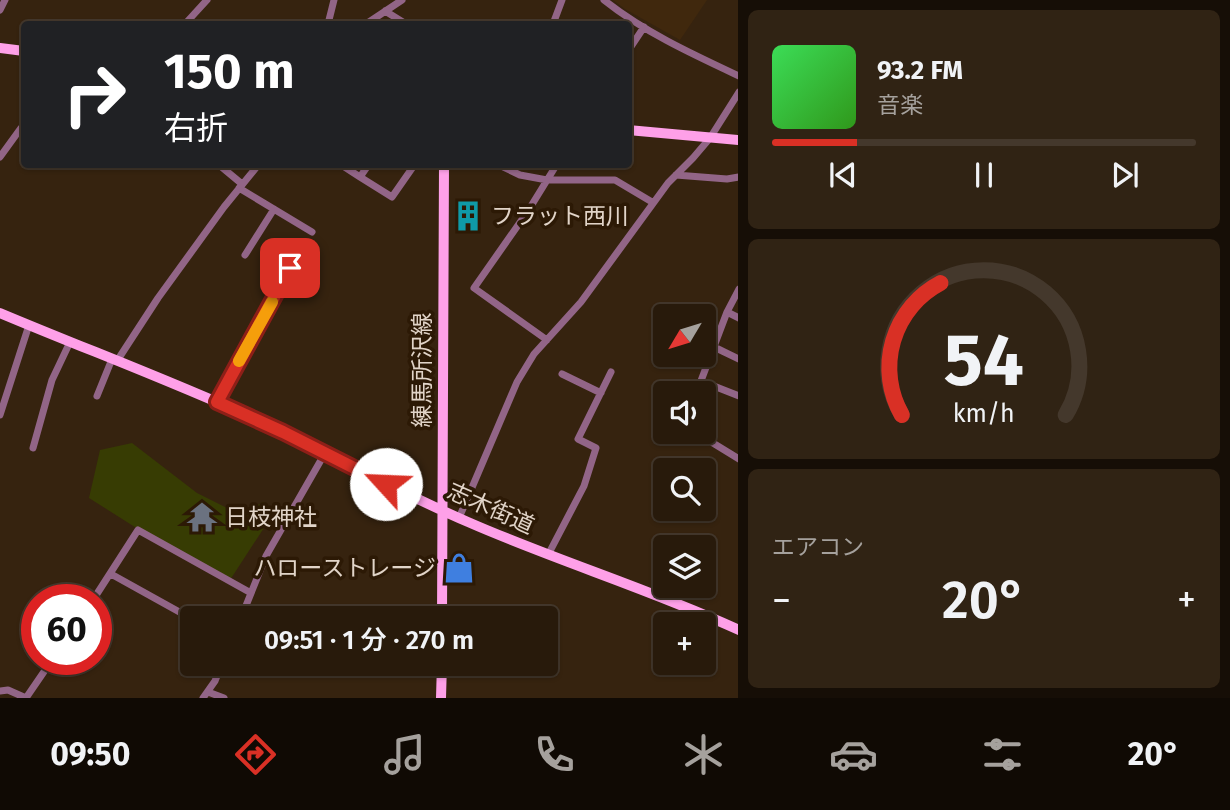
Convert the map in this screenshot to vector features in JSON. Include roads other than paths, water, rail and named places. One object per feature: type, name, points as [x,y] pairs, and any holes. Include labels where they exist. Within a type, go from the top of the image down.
[{"type":"main road","points":[[0,48],[21,51]]},
{"type":"main road","points":[[632,130],[738,140]]},
{"type":"main road","name":"練馬所沢線","points":[[442,606],[444,168]]},
{"type":"main road","name":"志木街道","points":[[0,313],[217,402],[459,518],[738,630]]},
{"type":"main road","points":[[441,698],[442,676]]},
{"type":"street","points":[[0,10],[5,0]]},
{"type":"street","points":[[189,21],[207,0]]},
{"type":"street","points":[[329,21],[334,0]]},
{"type":"street","points":[[370,21],[402,0]]},
{"type":"street","points":[[554,21],[562,0]]},
{"type":"street","points":[[604,0],[623,15],[681,48],[738,76]]},
{"type":"street","points":[[385,11],[401,21]]},
{"type":"street","points":[[632,45],[644,27]]},
{"type":"street","points":[[459,518],[517,382],[534,354],[581,302],[652,202],[710,138],[738,92]]},
{"type":"street","points":[[0,157],[21,128]]},
{"type":"street","points":[[222,168],[241,186],[312,232]]},
{"type":"street","points":[[97,396],[115,360],[158,298],[256,168]]},
{"type":"street","points":[[346,168],[392,197],[412,168]]},
{"type":"street","points":[[360,177],[366,168]]},
{"type":"street","points":[[505,168],[520,175],[547,180],[615,180],[652,202]]},
{"type":"street","points":[[547,340],[474,288],[554,168]]},
{"type":"street","points":[[676,175],[727,179],[738,177]]},
{"type":"street","points":[[245,255],[274,209]]},
{"type":"street","points":[[217,402],[290,268]]},
{"type":"street","points":[[716,342],[738,289]]},
{"type":"street","points":[[727,312],[738,318]]},
{"type":"street","points":[[10,409],[1,411],[29,325]]},
{"type":"street","points":[[33,448],[52,380],[70,342]]},
{"type":"street","points":[[716,348],[738,359]]},
{"type":"street","points":[[701,381],[706,368]]},
{"type":"street","points":[[14,369],[23,372]]},
{"type":"street","points":[[548,555],[584,486],[596,448],[578,439],[611,372]]},
{"type":"street","points":[[562,374],[601,393]]},
{"type":"street","points":[[716,387],[738,396]]},
{"type":"street","points":[[713,444],[738,460]]},
{"type":"street","points":[[246,606],[266,556],[324,453]]},
{"type":"street","points":[[104,584],[138,530],[251,593]]},
{"type":"street","points":[[111,574],[180,612]]},
{"type":"street","points":[[0,691],[8,690],[26,698],[42,675]]},
{"type":"street","points":[[215,676],[205,695],[224,698]]},
{"type":"place","name":"フラット西川","points":[[468,216]]},
{"type":"place","name":"日枝神社","points":[[202,517]]},
{"type":"place","name":"ハローストレージ","points":[[459,568]]}]
